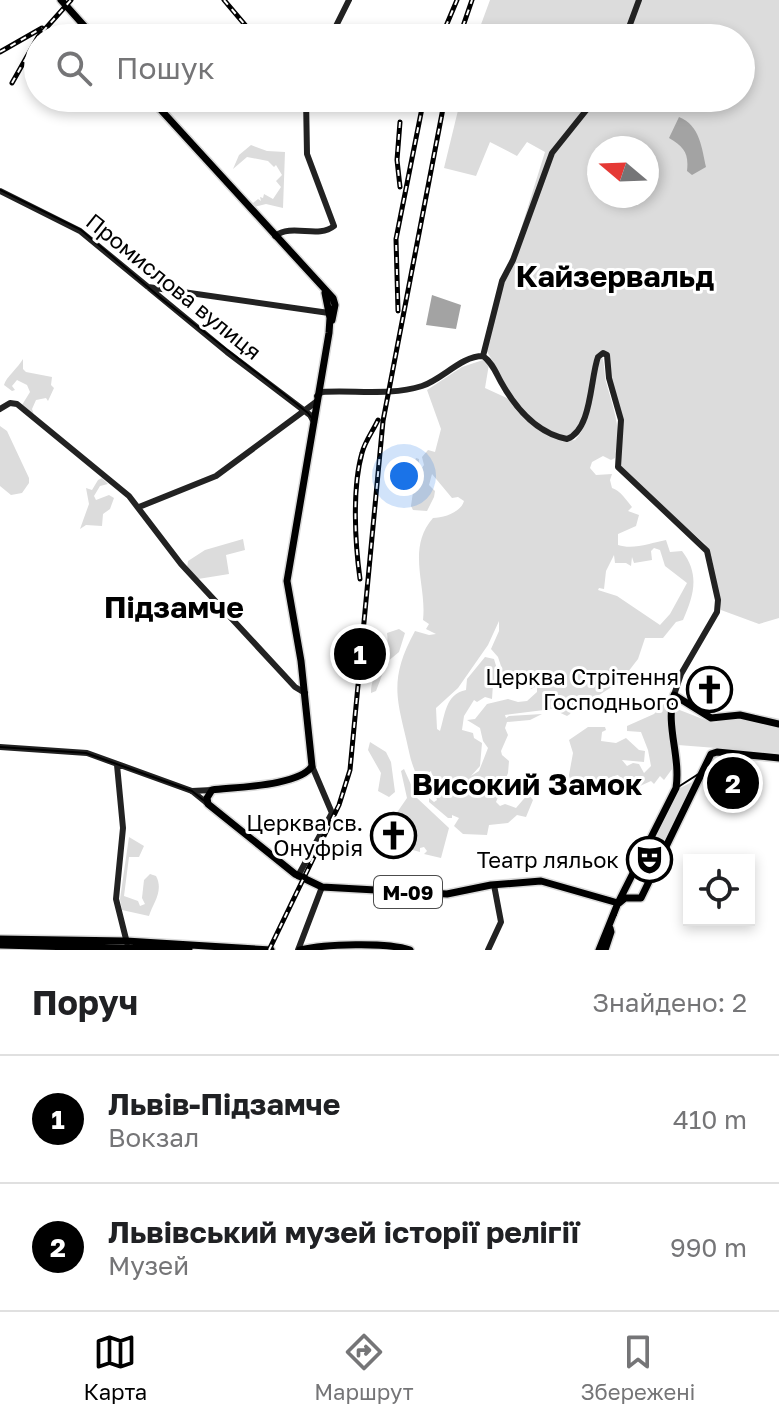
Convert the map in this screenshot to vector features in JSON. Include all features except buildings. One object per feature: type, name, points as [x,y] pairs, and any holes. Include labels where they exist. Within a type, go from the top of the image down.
[{"type":"main road","points":[[61,0],[82,24]]},
{"type":"main road","points":[[163,112],[328,298],[332,312],[287,581],[305,693],[312,766],[306,774],[292,779],[212,790],[207,798],[208,804]]},
{"type":"main road","points":[[602,950],[611,932],[618,903],[676,788],[679,771],[670,715],[674,695],[711,718],[740,715],[779,724]]},
{"type":"main road","name":"М-09","points":[[208,804],[298,876],[322,887],[447,894],[494,885],[541,881],[618,903],[625,898],[639,900],[700,774],[714,752],[779,758]]},
{"type":"main road","points":[[0,942],[271,950]]},
{"type":"main road","points":[[128,946],[189,950]]},
{"type":"main road","points":[[299,950],[315,946],[392,946],[410,950]]},
{"type":"street","points":[[337,24],[349,0]]},
{"type":"street","points":[[630,24],[639,0]]},
{"type":"street","points":[[275,236],[287,230],[327,231],[332,228],[333,223],[307,154],[306,112]]},
{"type":"street","points":[[483,356],[502,281],[513,260],[552,153],[585,112]]},
{"type":"street","name":"Промислова вулиця","points":[[0,191],[80,231],[314,422]]},
{"type":"street","points":[[148,287],[332,312]]},
{"type":"street","points":[[139,507],[216,476],[305,412],[318,397],[420,387],[471,358],[483,356],[489,360],[509,396],[525,415],[542,429],[572,438],[581,428],[595,365],[600,354],[605,353],[621,420],[620,470],[704,547],[712,565],[717,612],[681,674],[674,695]]},
{"type":"street","points":[[0,409],[14,402],[121,489],[139,507],[181,564],[285,676],[305,693]]},
{"type":"street","points":[[0,747],[78,752],[192,791],[208,804]]},
{"type":"street","points":[[117,765],[123,828],[116,899],[128,946]]},
{"type":"street","points":[[298,876],[332,813],[312,766]]},
{"type":"street","points":[[192,791],[212,790]]},
{"type":"street","points":[[488,950],[501,919],[494,885]]},
{"type":"street","points":[[299,950],[322,887]]},
{"type":"street","points":[[303,938],[305,943],[315,946]]},
{"type":"shaded area","points":[[490,0],[779,0],[779,618],[759,624],[721,610],[712,560],[705,544],[619,468],[622,420],[603,351],[583,421],[569,438],[537,423],[517,404],[486,350],[545,152],[527,142],[517,156],[490,142],[476,176],[444,168],[458,112],[755,112],[755,24],[481,24]]},
{"type":"shaded area","points":[[679,117],[696,132],[703,153],[706,167],[692,175],[687,171],[684,151],[669,138]]},
{"type":"shaded area","points":[[251,145],[267,151],[285,152],[283,208],[266,204],[254,207],[242,193],[253,203],[258,199],[261,201],[260,197],[263,198],[264,194],[273,199],[281,187],[276,181],[282,175],[276,165],[274,167],[268,161],[247,157],[233,169],[239,155]]},
{"type":"shaded area","points":[[432,295],[461,305],[456,329],[426,325]]},
{"type":"shaded area","points":[[602,357],[618,438],[615,458],[611,460],[603,456],[592,462],[590,468],[596,475],[612,474],[612,488],[621,493],[632,507],[628,511],[639,515],[636,526],[618,534],[618,545],[636,546],[666,540],[670,552],[682,551],[693,576],[690,602],[683,620],[676,622],[663,638],[645,638],[638,659],[621,681],[596,697],[578,697],[567,716],[552,709],[505,715],[506,718],[542,714],[530,720],[507,722],[505,728],[508,735],[501,751],[509,761],[508,773],[496,802],[500,806],[505,804],[516,808],[528,794],[533,800],[526,817],[517,815],[508,823],[489,825],[487,835],[463,834],[454,826],[459,818],[452,815],[448,818],[429,802],[429,798],[434,802],[437,800],[435,793],[438,789],[431,771],[424,776],[422,784],[431,784],[432,790],[425,796],[421,790],[399,707],[400,665],[415,631],[436,634],[426,629],[429,624],[423,620],[419,568],[421,542],[433,518],[452,514],[464,501],[458,497],[452,498],[432,474],[429,485],[435,491],[427,511],[413,510],[411,506],[414,485],[411,470],[416,458],[422,468],[422,457],[428,450],[435,452],[441,429],[427,390],[462,367],[483,360],[489,364],[485,388],[509,399],[519,413],[547,433],[575,440],[586,422]],"holes":[[[654,548],[660,550],[665,566],[687,583],[670,614],[660,625],[617,596],[598,590],[604,589],[606,571],[614,555],[615,563],[631,566],[632,557],[634,563],[652,560],[651,551]],[[499,621],[499,631],[491,649],[502,669],[497,669],[494,659],[485,657],[467,679],[466,690],[450,701],[440,731],[437,729],[436,708],[458,688],[488,645]],[[513,672],[524,676],[531,689],[535,687],[534,682],[537,683],[537,692],[527,701],[508,699],[487,704],[475,719],[467,720],[480,728],[488,748],[479,771],[471,776],[480,766],[482,743],[474,738],[473,733],[462,730],[464,716],[474,700],[492,699],[493,684],[501,687],[507,675]]]},
{"type":"shaded area","points":[[23,359],[26,372],[52,377],[51,385],[54,388],[48,401],[46,398],[36,400],[32,409],[34,415],[22,405],[30,392],[27,385],[17,380],[12,391],[4,385]]},
{"type":"shaded area","points":[[0,426],[7,431],[29,478],[22,493],[11,495],[0,486]]},
{"type":"shaded area","points":[[102,478],[108,484],[100,486],[94,496],[96,500],[109,495],[114,498],[110,509],[103,514],[102,526],[86,525],[80,529],[89,504],[86,488],[92,490]]},
{"type":"shaded area","points":[[243,539],[245,550],[226,555],[229,574],[198,579],[187,568],[188,561],[205,550]]},
{"type":"shaded area","points":[[399,629],[405,633],[399,652],[387,662],[376,691],[371,693],[386,649],[387,633]]},
{"type":"shaded area","points":[[671,696],[668,712],[675,765],[664,780],[660,776],[654,784],[651,781],[640,786],[641,795],[633,791],[643,782],[641,780],[626,786],[618,775],[599,783],[579,780],[571,785],[569,775],[573,753],[569,740],[588,727],[605,727],[601,741],[616,743],[626,738],[639,750],[645,751],[644,762],[622,760],[627,766],[639,764],[644,773],[651,766],[648,750],[641,732],[627,731],[627,726],[654,714]]},
{"type":"shaded area","points":[[676,702],[677,709],[713,723],[742,718],[779,726],[779,753],[678,745],[673,714]]},
{"type":"shaded area","points":[[370,742],[386,752],[391,762],[395,792],[389,797],[378,791],[381,773],[368,750]]},
{"type":"shaded area","points":[[404,769],[417,798],[449,828],[441,858],[424,854],[427,851],[424,847],[420,848],[420,852],[398,846],[403,832],[389,824],[407,798],[401,771]]},
{"type":"shaded area","points":[[692,782],[662,849],[653,844],[680,788]]},
{"type":"shaded area","points":[[129,837],[144,846],[139,857],[129,857],[124,896],[138,901],[140,906],[145,904],[142,898],[144,880],[150,874],[156,876],[158,892],[149,916],[122,910],[120,899]]},
{"type":"tram line","points":[[0,190],[81,230],[314,421],[288,585],[303,667],[313,767],[306,774],[282,783],[212,791],[208,798],[211,805]]},
{"type":"tram line","points":[[0,747],[86,753],[192,791],[294,873],[321,886],[445,893],[494,884],[540,881],[611,899],[617,905],[616,915]]},
{"type":"tram line","points":[[601,950],[617,905],[675,789],[700,773],[709,755],[716,751],[779,756]]},
{"type":"railway","points":[[50,24],[71,0]]},
{"type":"railway","points":[[224,0],[244,24]]},
{"type":"railway","points":[[447,24],[457,0]]},
{"type":"railway","points":[[464,24],[472,0]]},
{"type":"railway","points":[[0,52],[24,38]]},
{"type":"railway","points":[[12,83],[24,62]]},
{"type":"railway","points":[[398,311],[396,239],[421,112]]},
{"type":"railway","points":[[269,950],[339,805],[350,770],[383,421],[442,112]]},
{"type":"railway","points":[[400,122],[397,160],[400,187]]},
{"type":"railway","points":[[360,579],[356,533],[357,482],[363,449],[378,420]]},
{"type":"place","name":"Львів-Підзамче","points":[[360,654]]},
{"type":"place","name":"Церква Стрітення Господнього","points":[[710,689]]},
{"type":"place","name":"Львівський музей історії релігії","points":[[733,783]]},
{"type":"place","name":"Церква св. Онуфрія","points":[[394,835]]},
{"type":"place","name":"Театр ляльок","points":[[650,859]]},
{"type":"district","name":"Кайзервальд","points":[[615,276]]},
{"type":"district","name":"Підзамче","points":[[174,607]]},
{"type":"district","name":"Високий Замок","points":[[527,784]]}]
